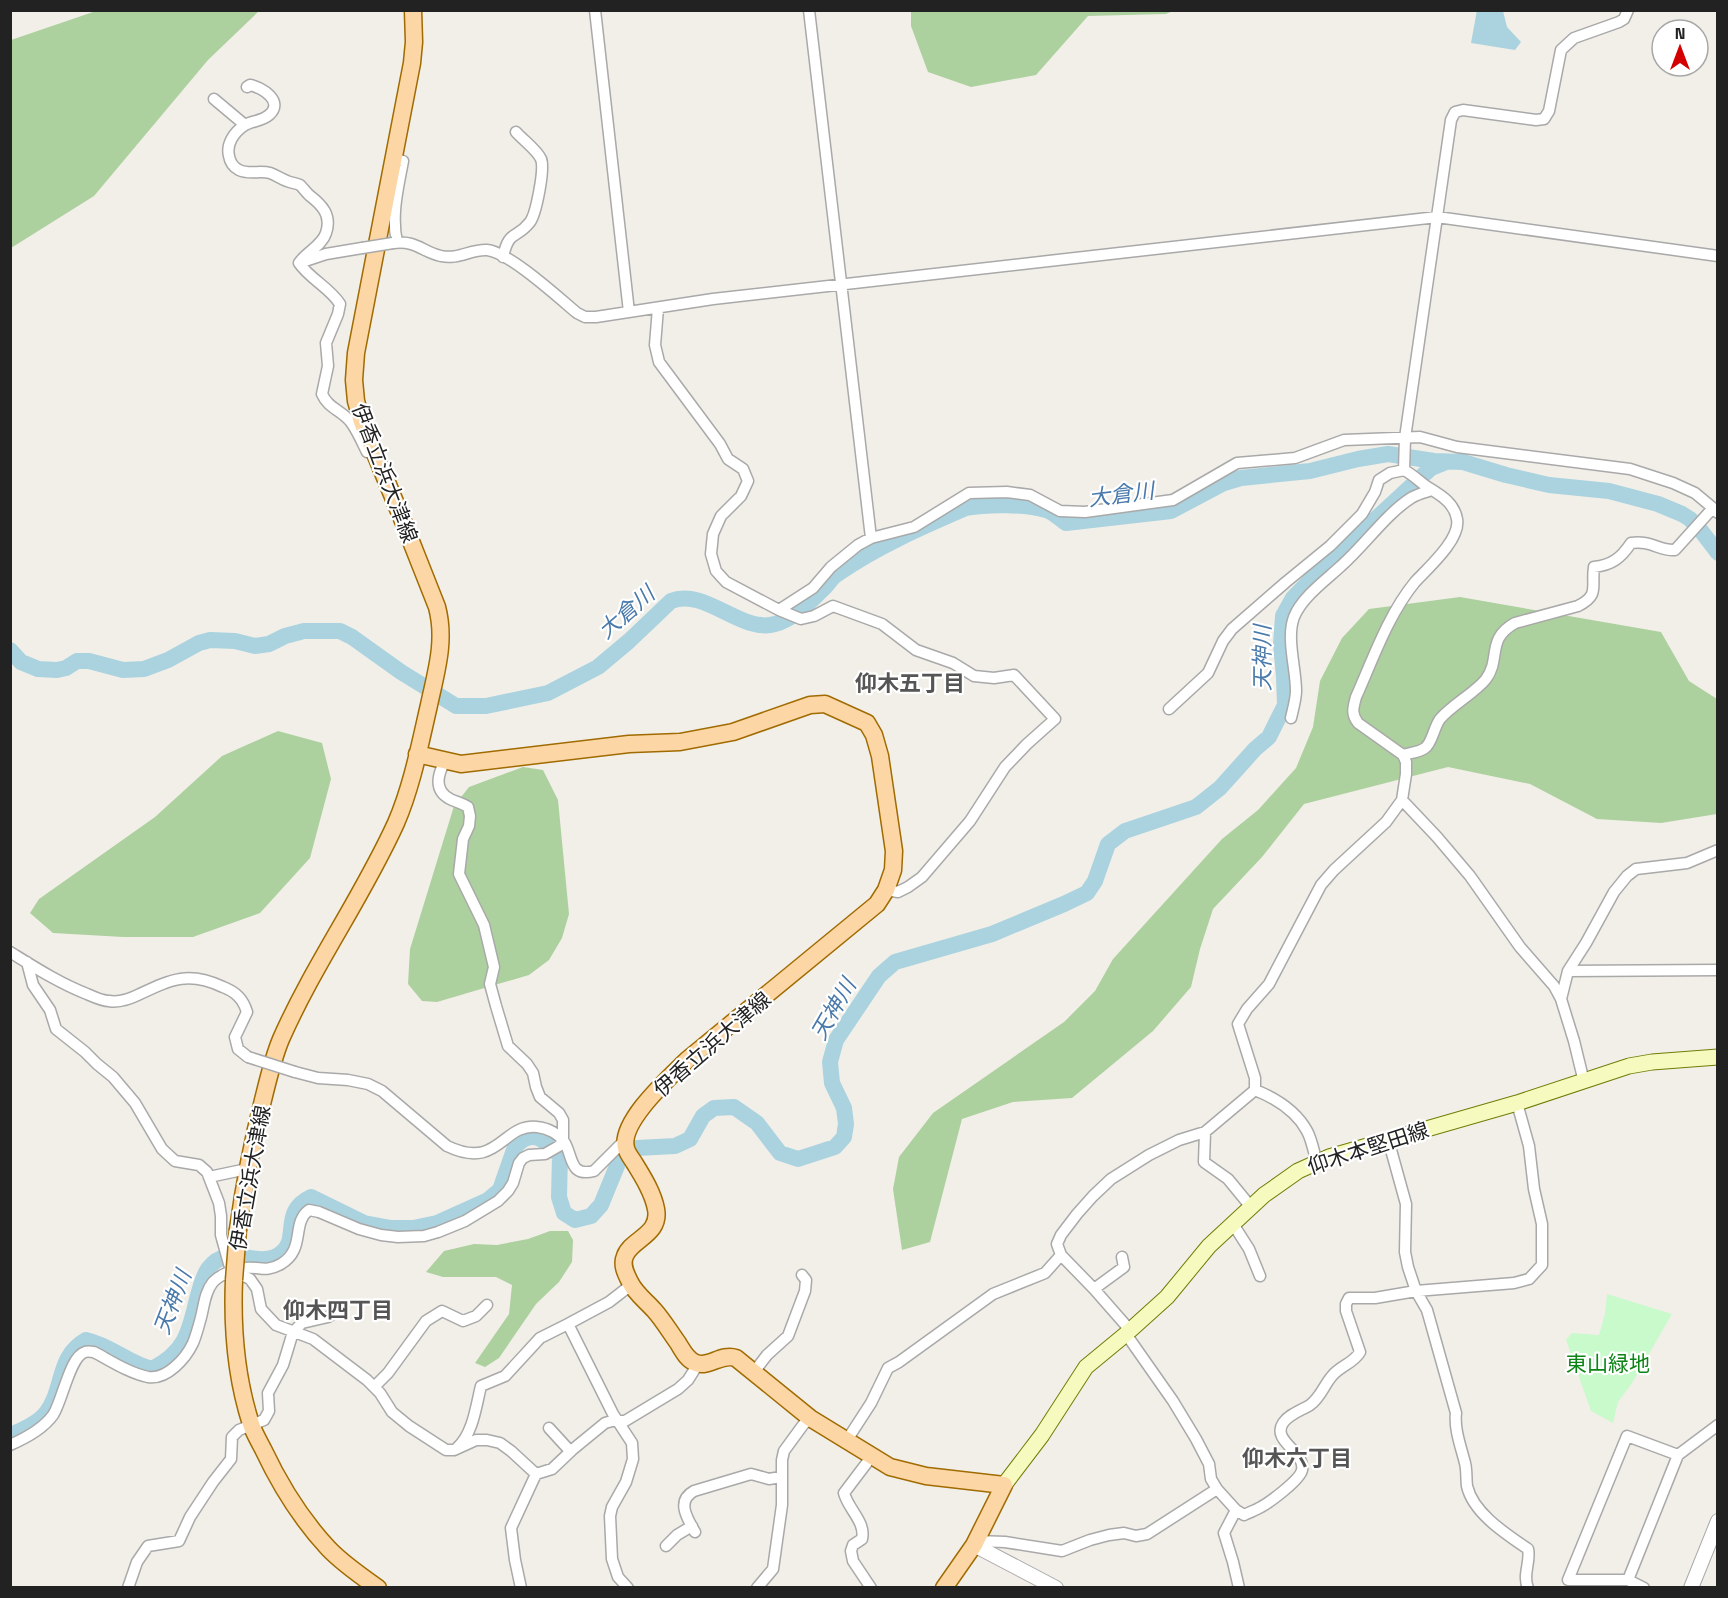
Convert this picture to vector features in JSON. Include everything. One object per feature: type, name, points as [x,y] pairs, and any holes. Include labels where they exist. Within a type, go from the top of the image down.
[{"type":"main road","name":"伊香立浜大津線","points":[[378,1587],[329,1549],[307,1523],[270,1465],[251,1426],[239,1378],[230,1267],[247,1169],[264,1095],[280,1042],[303,991],[352,907],[396,822],[417,754],[438,664],[441,642],[437,607],[362,422],[356,401],[354,380],[356,353],[412,63],[413,10]]},
{"type":"main road","name":"伊香立浜大津線","points":[[417,754],[461,764],[582,748],[680,742],[733,732],[810,705],[825,704],[867,723],[874,735],[880,756],[894,851],[893,870],[886,890],[877,904],[687,1060],[662,1084],[636,1114],[630,1126],[626,1145]]},
{"type":"main road","name":"仰木本堅田線","points":[[1005,1485],[1042,1435],[1086,1367],[1167,1298],[1197,1259],[1251,1207],[1298,1171],[1329,1158],[1388,1139],[1517,1103],[1629,1066],[1718,1057]]},
{"type":"main road","points":[[626,1145],[657,1210],[656,1220],[651,1230],[626,1253],[624,1270],[631,1285],[656,1312],[687,1357],[698,1364],[730,1356],[736,1358],[810,1418],[890,1467],[926,1476],[1005,1485],[975,1543],[948,1586]]},
{"type":"street","points":[[595,10],[629,312]]},
{"type":"street","points":[[809,10],[871,538]]},
{"type":"street","points":[[1405,469],[1406,438],[1451,120],[1455,112],[1463,110],[1536,120],[1544,119],[1549,111],[1561,50],[1574,38],[1619,22],[1624,19],[1628,10]]},
{"type":"street","points":[[246,87],[250,85],[259,87],[270,95],[274,103],[274,110],[257,122],[245,125],[230,140],[229,159],[234,167],[242,171],[268,172],[299,185],[318,201],[327,216],[326,235],[303,256],[299,263]]},
{"type":"street","points":[[214,99],[245,125]]},
{"type":"street","points":[[503,257],[511,236],[531,221],[536,210],[543,167],[541,158],[516,132]]},
{"type":"street","points":[[393,159],[403,161],[395,205],[395,243]]},
{"type":"street","points":[[299,263],[326,254],[395,243],[412,243],[440,256],[453,257],[480,250],[490,250],[513,262],[577,314],[596,318],[712,299],[1437,217],[1718,256]]},
{"type":"street","points":[[299,263],[340,304],[326,343],[327,366],[322,394],[329,406],[343,414],[351,423],[368,455],[375,455]]},
{"type":"street","points":[[658,308],[655,345],[660,362],[720,444],[728,459],[743,469],[748,481],[741,496],[722,516],[713,534],[711,554],[716,571],[726,582],[801,619],[814,616],[833,606],[882,624],[916,650],[953,663],[974,676],[994,678],[1014,675],[1056,719],[1005,767],[969,821],[922,877],[897,892],[886,890]]},
{"type":"street","points":[[779,609],[813,588],[846,553],[871,538],[914,527],[969,493],[1007,492],[1030,495],[1060,511],[1085,512],[1173,500],[1237,463],[1295,458],[1344,440],[1420,437],[1457,447],[1630,469],[1673,483],[1695,494],[1715,511],[1675,550],[1670,551],[1643,541],[1631,543],[1622,556],[1606,566],[1594,567],[1594,590],[1591,598],[1586,602],[1507,627],[1496,643],[1493,664],[1487,678],[1438,721],[1425,748],[1403,755]]},
{"type":"street","points":[[1405,469],[1449,502],[1458,521],[1457,531],[1452,541],[1413,585],[1393,617],[1352,709],[1358,723],[1403,755],[1406,762],[1406,774],[1402,800],[1386,822],[1321,885],[1269,984],[1247,1008],[1238,1024],[1256,1078],[1255,1090],[1205,1132],[1179,1140],[1149,1155],[1111,1179],[1093,1196],[1061,1235],[1057,1244],[1061,1255],[1094,1289],[1128,1332],[1196,1439],[1209,1464],[1211,1479],[1217,1489],[1236,1510],[1244,1515],[1261,1507],[1298,1478],[1302,1470],[1301,1461],[1285,1441],[1281,1427],[1285,1420],[1320,1396],[1333,1374],[1357,1357],[1360,1352],[1346,1311],[1349,1298],[1375,1298],[1416,1291],[1514,1283],[1529,1279],[1542,1265],[1542,1224],[1534,1189],[1529,1146],[1517,1103]]},
{"type":"street","points":[[1169,709],[1208,674],[1223,640],[1232,629],[1330,546],[1362,514],[1376,492],[1380,480],[1390,473],[1405,469]]},
{"type":"street","points":[[1291,718],[1296,692],[1292,653],[1294,616],[1302,604],[1389,517],[1412,497],[1429,488]]},
{"type":"street","points":[[445,760],[438,777],[438,786],[448,798],[468,807],[469,826],[463,839],[459,874],[484,926],[494,967],[490,984],[508,1046],[533,1073],[540,1097],[560,1113],[563,1120],[561,1143]]},
{"type":"street","points":[[1402,800],[1470,876],[1520,947],[1554,986],[1561,999],[1584,1082]]},
{"type":"street","points":[[1561,999],[1568,971],[1614,892],[1627,876],[1636,869],[1687,863],[1718,850]]},
{"type":"street","points":[[10,952],[46,976],[108,1001],[119,1002],[132,998],[171,980],[197,978],[227,988],[244,1001],[247,1012],[235,1037],[238,1049],[248,1057],[318,1078],[368,1084],[382,1091],[447,1146],[459,1152],[469,1154],[490,1150],[519,1130],[531,1126],[553,1132],[577,1169],[581,1172],[588,1172],[594,1171],[626,1145]]},
{"type":"street","points":[[27,962],[33,985],[50,1010],[56,1029],[113,1077],[135,1103],[162,1149],[175,1161],[199,1165],[207,1172],[219,1203],[221,1235],[230,1267],[250,1279],[257,1289],[261,1309],[276,1325],[313,1339],[367,1380],[380,1393],[392,1412],[446,1450],[454,1450],[476,1440],[500,1443],[536,1474]]},
{"type":"street","points":[[1568,971],[1718,969]]},
{"type":"street","points":[[1255,1090],[1271,1097],[1293,1112],[1307,1131],[1317,1163]]},
{"type":"street","points":[[1205,1132],[1204,1162],[1228,1179],[1251,1207]]},
{"type":"street","points":[[1388,1139],[1406,1204],[1405,1252],[1408,1267],[1416,1291],[1427,1310],[1456,1413],[1459,1443],[1469,1492],[1474,1503],[1502,1532],[1528,1549],[1529,1559],[1525,1579],[1528,1587]]},
{"type":"street","points":[[10,1445],[40,1429],[47,1422],[61,1400],[74,1364],[81,1354],[87,1351],[94,1352],[135,1373],[151,1377],[162,1375],[173,1368],[193,1344],[211,1284],[230,1267],[267,1269],[286,1261],[295,1249],[302,1216],[309,1210],[369,1232],[389,1236],[424,1236],[448,1229],[498,1201],[513,1183],[519,1163],[523,1158],[529,1155],[545,1154],[561,1143]]},
{"type":"street","points":[[209,1177],[247,1169]]},
{"type":"street","points":[[1233,1224],[1249,1249],[1260,1276]]},
{"type":"street","points":[[847,1440],[871,1403],[888,1368],[993,1294],[1045,1273],[1061,1255]]},
{"type":"street","points":[[1094,1289],[1124,1267],[1122,1257]]},
{"type":"street","points":[[754,1372],[767,1355],[788,1336],[805,1291],[806,1280],[802,1275]]},
{"type":"street","points":[[454,1450],[462,1443],[468,1432],[481,1386],[505,1376],[540,1338],[609,1302],[631,1285]]},
{"type":"street","points":[[374,1387],[388,1373],[426,1321],[442,1311],[463,1321],[476,1316],[488,1305]]},
{"type":"street","points":[[128,1587],[137,1562],[148,1546],[179,1540],[190,1517],[231,1459],[232,1437],[239,1430],[264,1420],[269,1411],[268,1393],[283,1365],[293,1332],[302,1323],[328,1317],[336,1312]]},
{"type":"street","points":[[568,1324],[613,1414],[632,1443],[633,1459],[626,1482],[612,1507],[610,1516],[612,1559],[618,1578],[628,1587]]},
{"type":"street","points":[[521,1587],[511,1528],[536,1474],[552,1469],[605,1423],[625,1421],[634,1417],[678,1389],[688,1380],[698,1364]]},
{"type":"street","points":[[757,1587],[772,1569],[782,1505],[781,1477],[784,1451],[810,1418]]},
{"type":"street","points":[[1628,1580],[1678,1455],[1717,1427]]},
{"type":"street","points":[[549,1428],[570,1451]]},
{"type":"street","points":[[1644,1587],[1628,1580],[1568,1584],[1627,1436],[1678,1455]]},
{"type":"street","points":[[871,1587],[853,1561],[850,1551],[864,1534],[844,1493],[873,1456]]},
{"type":"street","points":[[666,1546],[677,1535],[694,1529],[683,1510],[688,1495],[694,1491],[751,1474],[769,1479],[781,1477]]},
{"type":"street","points":[[975,1543],[1005,1542],[1062,1551],[1108,1535],[1147,1534],[1217,1489]]},
{"type":"street","points":[[1236,1510],[1224,1533],[1239,1587]]},
{"type":"street","points":[[1691,1587],[1718,1521]]},
{"type":"street","points":[[975,1543],[1056,1587]]},
{"type":"green space","points":[[911,10],[1173,11],[1166,14],[1088,16],[1036,75],[971,87],[928,72],[911,26]]},
{"type":"green space","points":[[96,11],[259,11],[208,60],[94,196],[11,248],[11,40]]},
{"type":"green space","points":[[1460,597],[1661,632],[1689,681],[1717,699],[1717,814],[1661,823],[1597,819],[1530,784],[1448,767],[1304,804],[1262,857],[1213,909],[1191,987],[1153,1031],[1072,1098],[1013,1102],[962,1119],[930,1242],[902,1250],[893,1189],[899,1157],[933,1113],[1064,1022],[1095,991],[1113,959],[1222,839],[1258,810],[1296,768],[1313,727],[1320,681],[1342,638],[1369,609]]},
{"type":"green space","points":[[278,731],[322,743],[331,779],[310,858],[260,913],[193,937],[123,937],[53,933],[30,913],[39,899],[155,817],[222,756]]},
{"type":"green space","points":[[523,767],[543,770],[558,800],[569,914],[562,938],[549,960],[529,975],[437,1002],[422,1001],[408,984],[410,949],[454,806],[469,787]]},
{"type":"green space","points":[[550,1231],[568,1231],[573,1240],[572,1262],[559,1282],[536,1304],[499,1358],[485,1367],[475,1363],[509,1314],[512,1285],[496,1277],[443,1277],[426,1272],[444,1251],[474,1244],[497,1245],[528,1239]]},
{"type":"green space","name":"東山緑地","points":[[1607,1294],[1672,1314],[1632,1383],[1618,1402],[1613,1423],[1591,1411],[1566,1340],[1572,1333],[1599,1335],[1605,1314]]},
{"type":"water","points":[[1477,10],[1503,11],[1507,27],[1521,42],[1515,50],[1471,43]]},
{"type":"waterway","name":"大倉川","points":[[10,650],[21,662],[38,669],[57,670],[66,668],[77,661],[89,661],[123,670],[144,669],[210,640],[235,641],[255,646],[269,644],[285,636],[304,631],[340,631],[456,706],[486,706],[548,693],[598,667],[671,601],[684,598],[697,600],[749,623],[762,625],[782,622],[803,608],[835,576],[854,563],[966,508],[1006,505],[1037,508],[1051,512],[1066,523],[1171,511],[1224,483],[1241,478],[1310,471],[1388,454],[1434,461],[1463,462],[1549,485],[1609,491],[1658,504],[1690,519],[1718,553]]},
{"type":"waterway","name":"天神川","points":[[10,1435],[43,1417],[52,1403],[70,1355],[86,1340],[152,1369],[172,1356],[188,1332],[201,1284],[208,1269],[216,1261],[225,1257],[262,1259],[280,1254],[289,1241],[296,1210],[301,1203],[311,1197],[364,1223],[391,1228],[413,1228],[437,1223],[488,1200],[500,1190],[515,1147],[522,1141],[533,1137],[544,1141],[560,1156],[559,1197],[564,1213],[575,1220],[591,1216],[601,1205],[619,1161],[637,1148],[675,1146],[690,1139],[703,1116],[714,1108],[734,1107],[757,1123],[780,1153],[798,1159],[835,1147],[844,1137],[846,1124],[844,1108],[832,1083],[830,1062],[836,1040],[879,976],[895,962],[992,934],[1087,893],[1095,881],[1108,844],[1125,831],[1196,807],[1220,788],[1269,737],[1285,705],[1281,644],[1283,616],[1293,598],[1319,571],[1431,468],[1446,462]]},
{"type":"district","name":"仰木五丁目","points":[[910,683]]},
{"type":"district","name":"仰木四丁目","points":[[338,1310]]},
{"type":"district","name":"仰木六丁目","points":[[1297,1458]]}]
